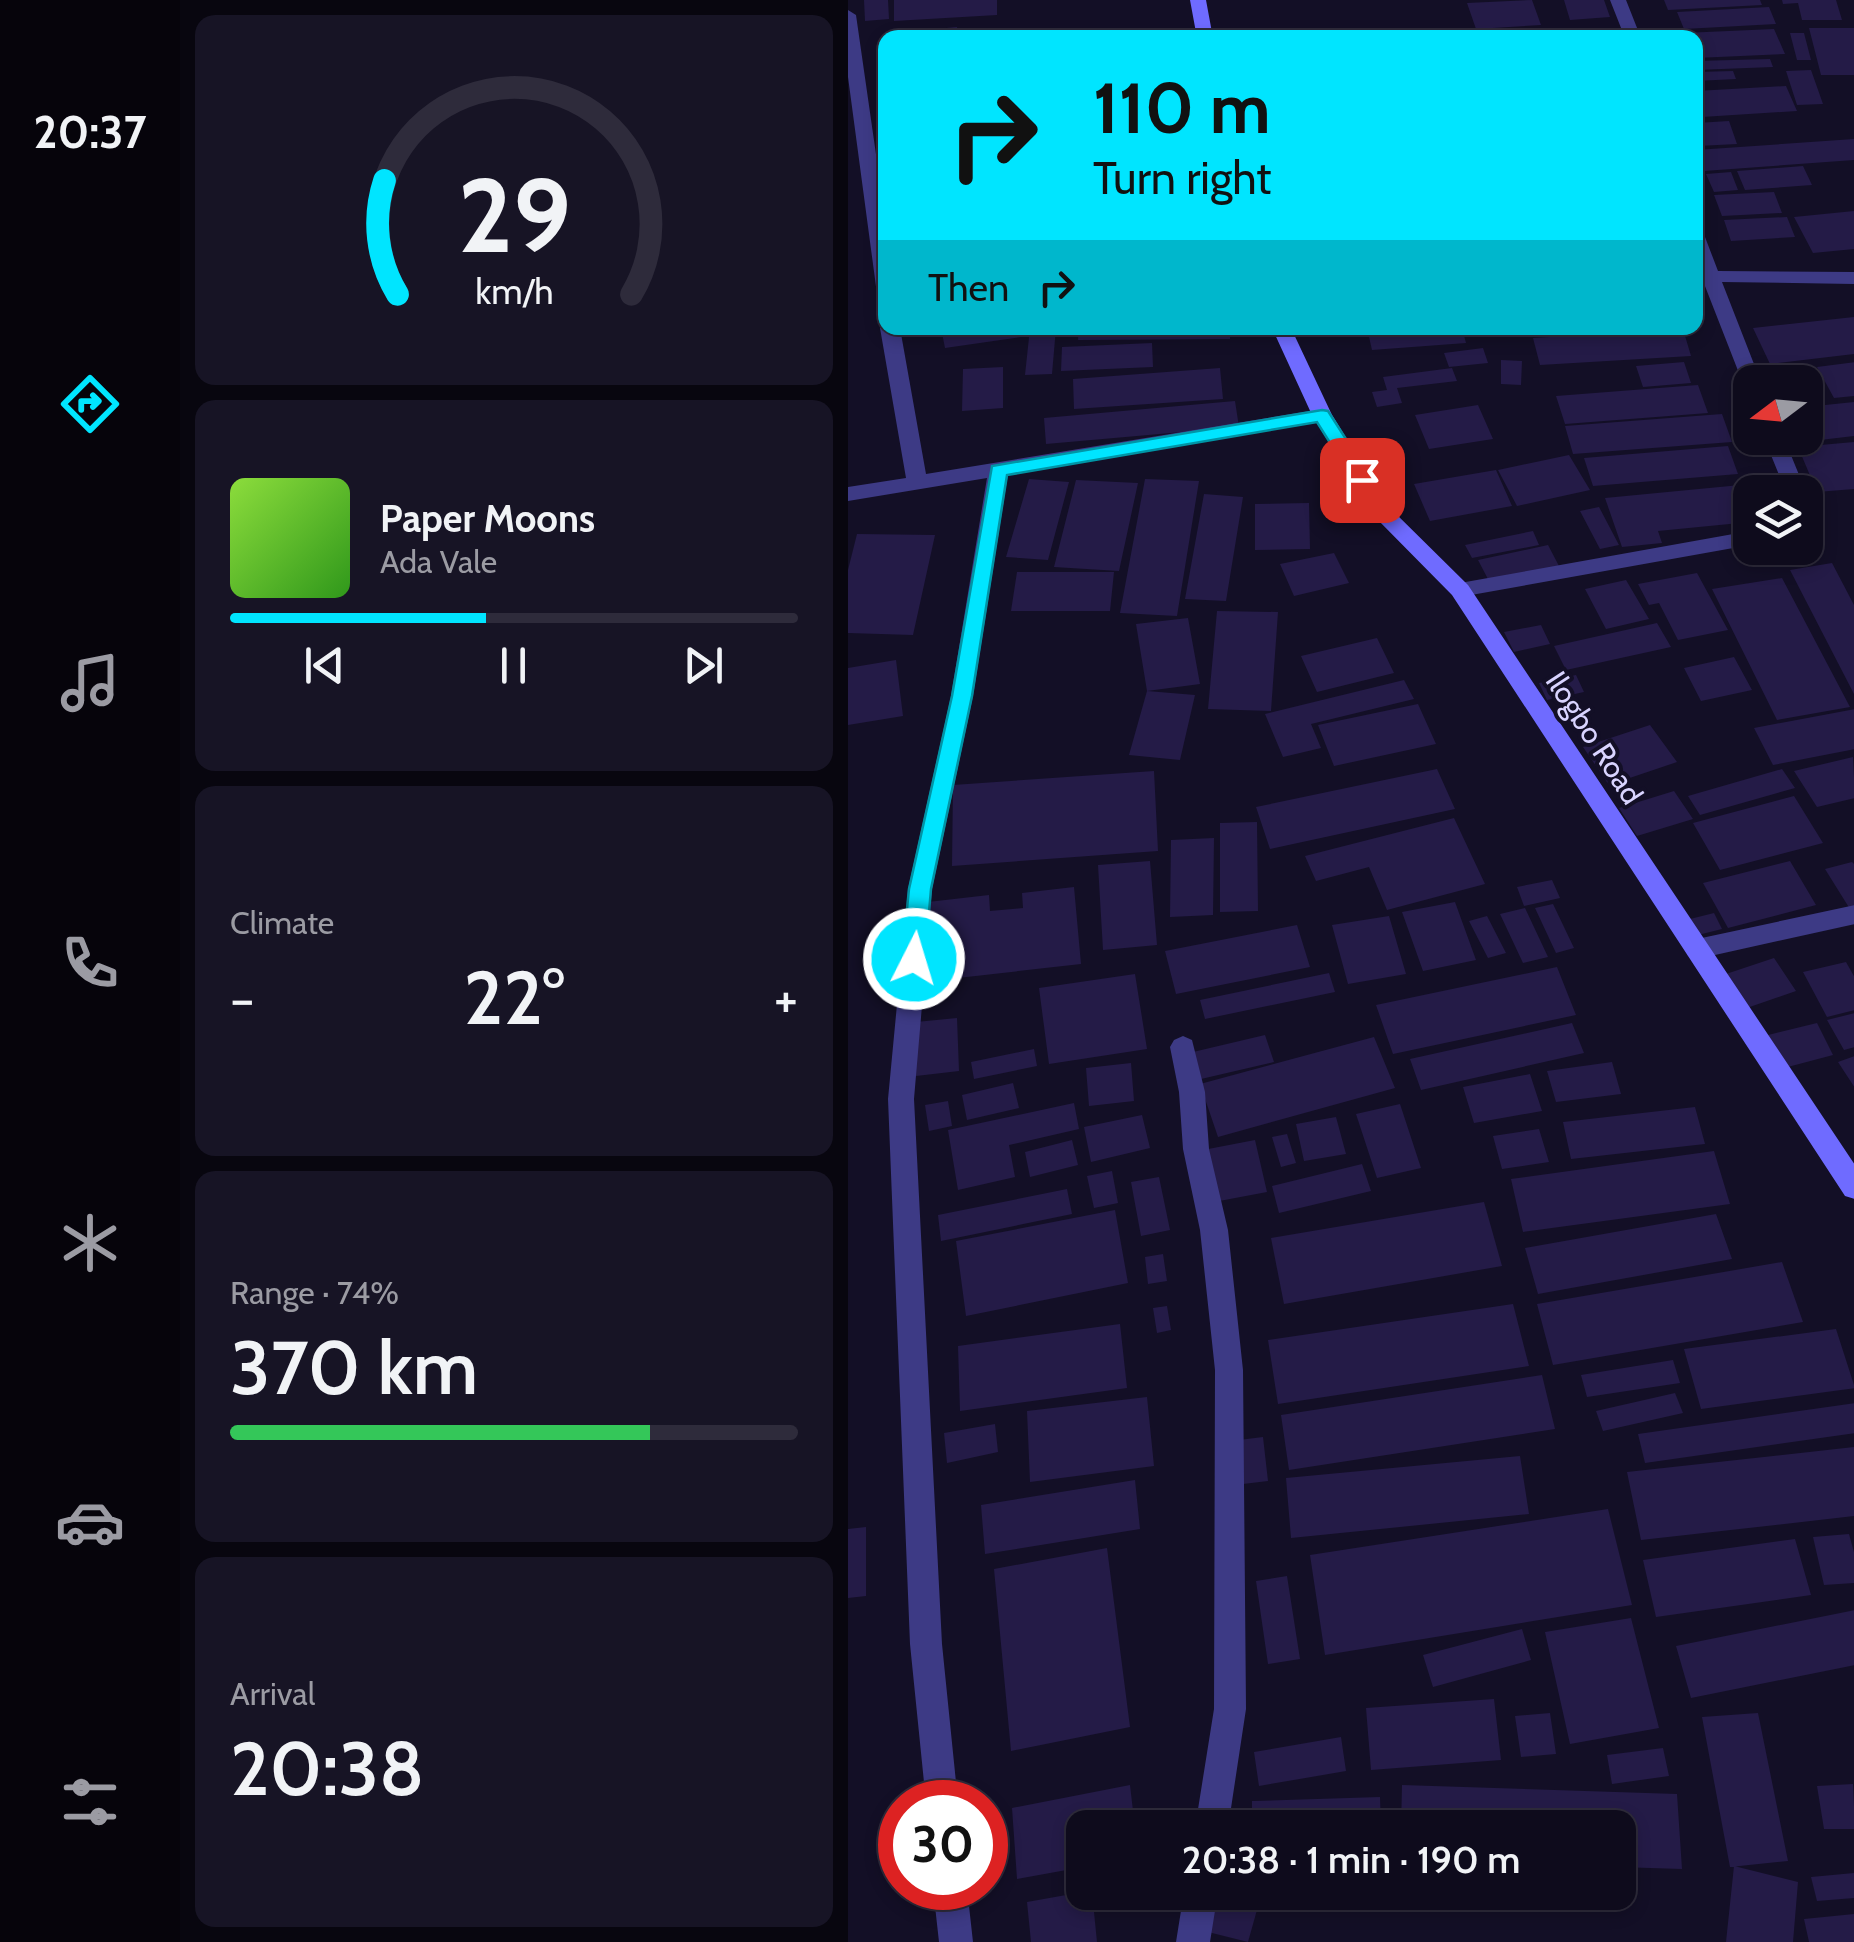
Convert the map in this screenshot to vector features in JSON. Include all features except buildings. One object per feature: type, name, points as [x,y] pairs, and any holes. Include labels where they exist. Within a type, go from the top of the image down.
[{"type":"main road","points":[[1198,0],[1203,30]]},
{"type":"main road","name":"Ilogbo Road","points":[[1284,335],[1322,416],[1382,512],[1460,590],[1854,1188]]},
{"type":"street","points":[[1618,0],[1630,30]]},
{"type":"street","points":[[848,14],[878,235]]},
{"type":"street","points":[[1703,260],[1744,365]]},
{"type":"street","points":[[1708,276],[1854,278]]},
{"type":"street","points":[[891,335],[916,482]]},
{"type":"street","points":[[848,494],[1322,416]]},
{"type":"street","points":[[940,1780],[926,1644],[901,1100],[920,889],[962,696],[998,470]]},
{"type":"street","points":[[1460,590],[1733,541]]},
{"type":"street","points":[[1697,948],[1854,914]]},
{"type":"street","points":[[1182,1047],[1192,1092],[1196,1149],[1214,1230],[1229,1370],[1230,1710],[1214,1810]]},
{"type":"street","points":[[952,1910],[956,1942]]},
{"type":"street","points":[[1192,1942],[1197,1910]]},
{"type":"route","points":[[914,959],[920,889],[962,696],[998,470],[1322,416],[1362,480]]}]
